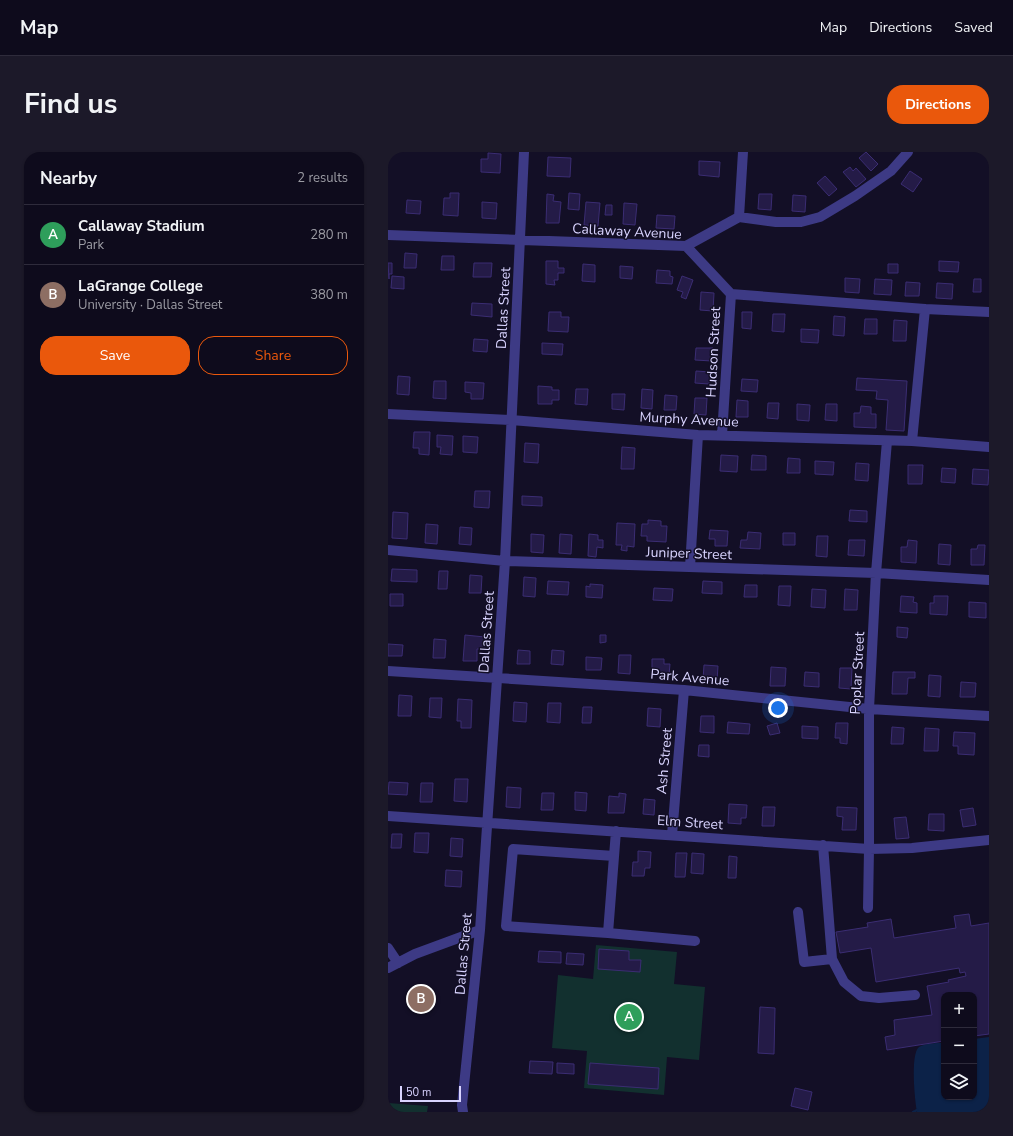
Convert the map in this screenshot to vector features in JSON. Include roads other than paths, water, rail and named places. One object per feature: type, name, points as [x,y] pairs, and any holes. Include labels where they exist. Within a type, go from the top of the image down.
[{"type":"street","name":"Dallas Street","points":[[463,1112],[462,1106],[480,930],[505,561],[524,152]]},
{"type":"street","points":[[739,217],[743,152]]},
{"type":"street","points":[[686,246],[739,217],[776,222],[801,222],[820,216],[855,196],[891,171],[908,152]]},
{"type":"street","name":"Callaway Avenue","points":[[388,235],[686,246],[730,294]]},
{"type":"street","points":[[730,294],[924,309],[989,312]]},
{"type":"street","name":"Hudson Street","points":[[722,435],[730,294]]},
{"type":"street","points":[[912,441],[924,309]]},
{"type":"street","name":"Murphy Avenue","points":[[388,414],[511,420],[698,435],[912,441],[989,447]]},
{"type":"street","points":[[690,567],[698,435]]},
{"type":"street","name":"Poplar Street","points":[[868,908],[869,709],[876,573],[888,441]]},
{"type":"street","name":"Juniper Street","points":[[388,550],[505,561],[876,573],[989,580]]},
{"type":"street","name":"Park Avenue","points":[[388,671],[684,690],[869,709],[989,716]]},
{"type":"street","name":"Ash Street","points":[[672,835],[684,690]]},
{"type":"street","name":"Elm Street","points":[[388,816],[869,849],[912,848],[989,840]]},
{"type":"street","points":[[608,933],[616,831]]},
{"type":"street","points":[[823,846],[832,959],[844,982],[862,996],[879,998],[915,995]]},
{"type":"street","points":[[614,856],[513,849],[506,926],[695,941]]},
{"type":"street","points":[[798,912],[804,962],[832,959]]},
{"type":"street","points":[[388,968],[415,954],[480,930]]},
{"type":"street","points":[[388,948],[398,963]]},
{"type":"water","points":[[989,1037],[989,1112],[917,1112],[914,1088],[914,1068],[916,1051],[919,1047],[928,1044],[941,1043],[941,1100],[977,1100],[977,1039]]},
{"type":"waterway","points":[[913,1112],[917,1110]]},
{"type":"place","name":"LaGrange College","points":[[421,999]]},
{"type":"place","name":"Callaway Stadium","points":[[629,1017]]}]
